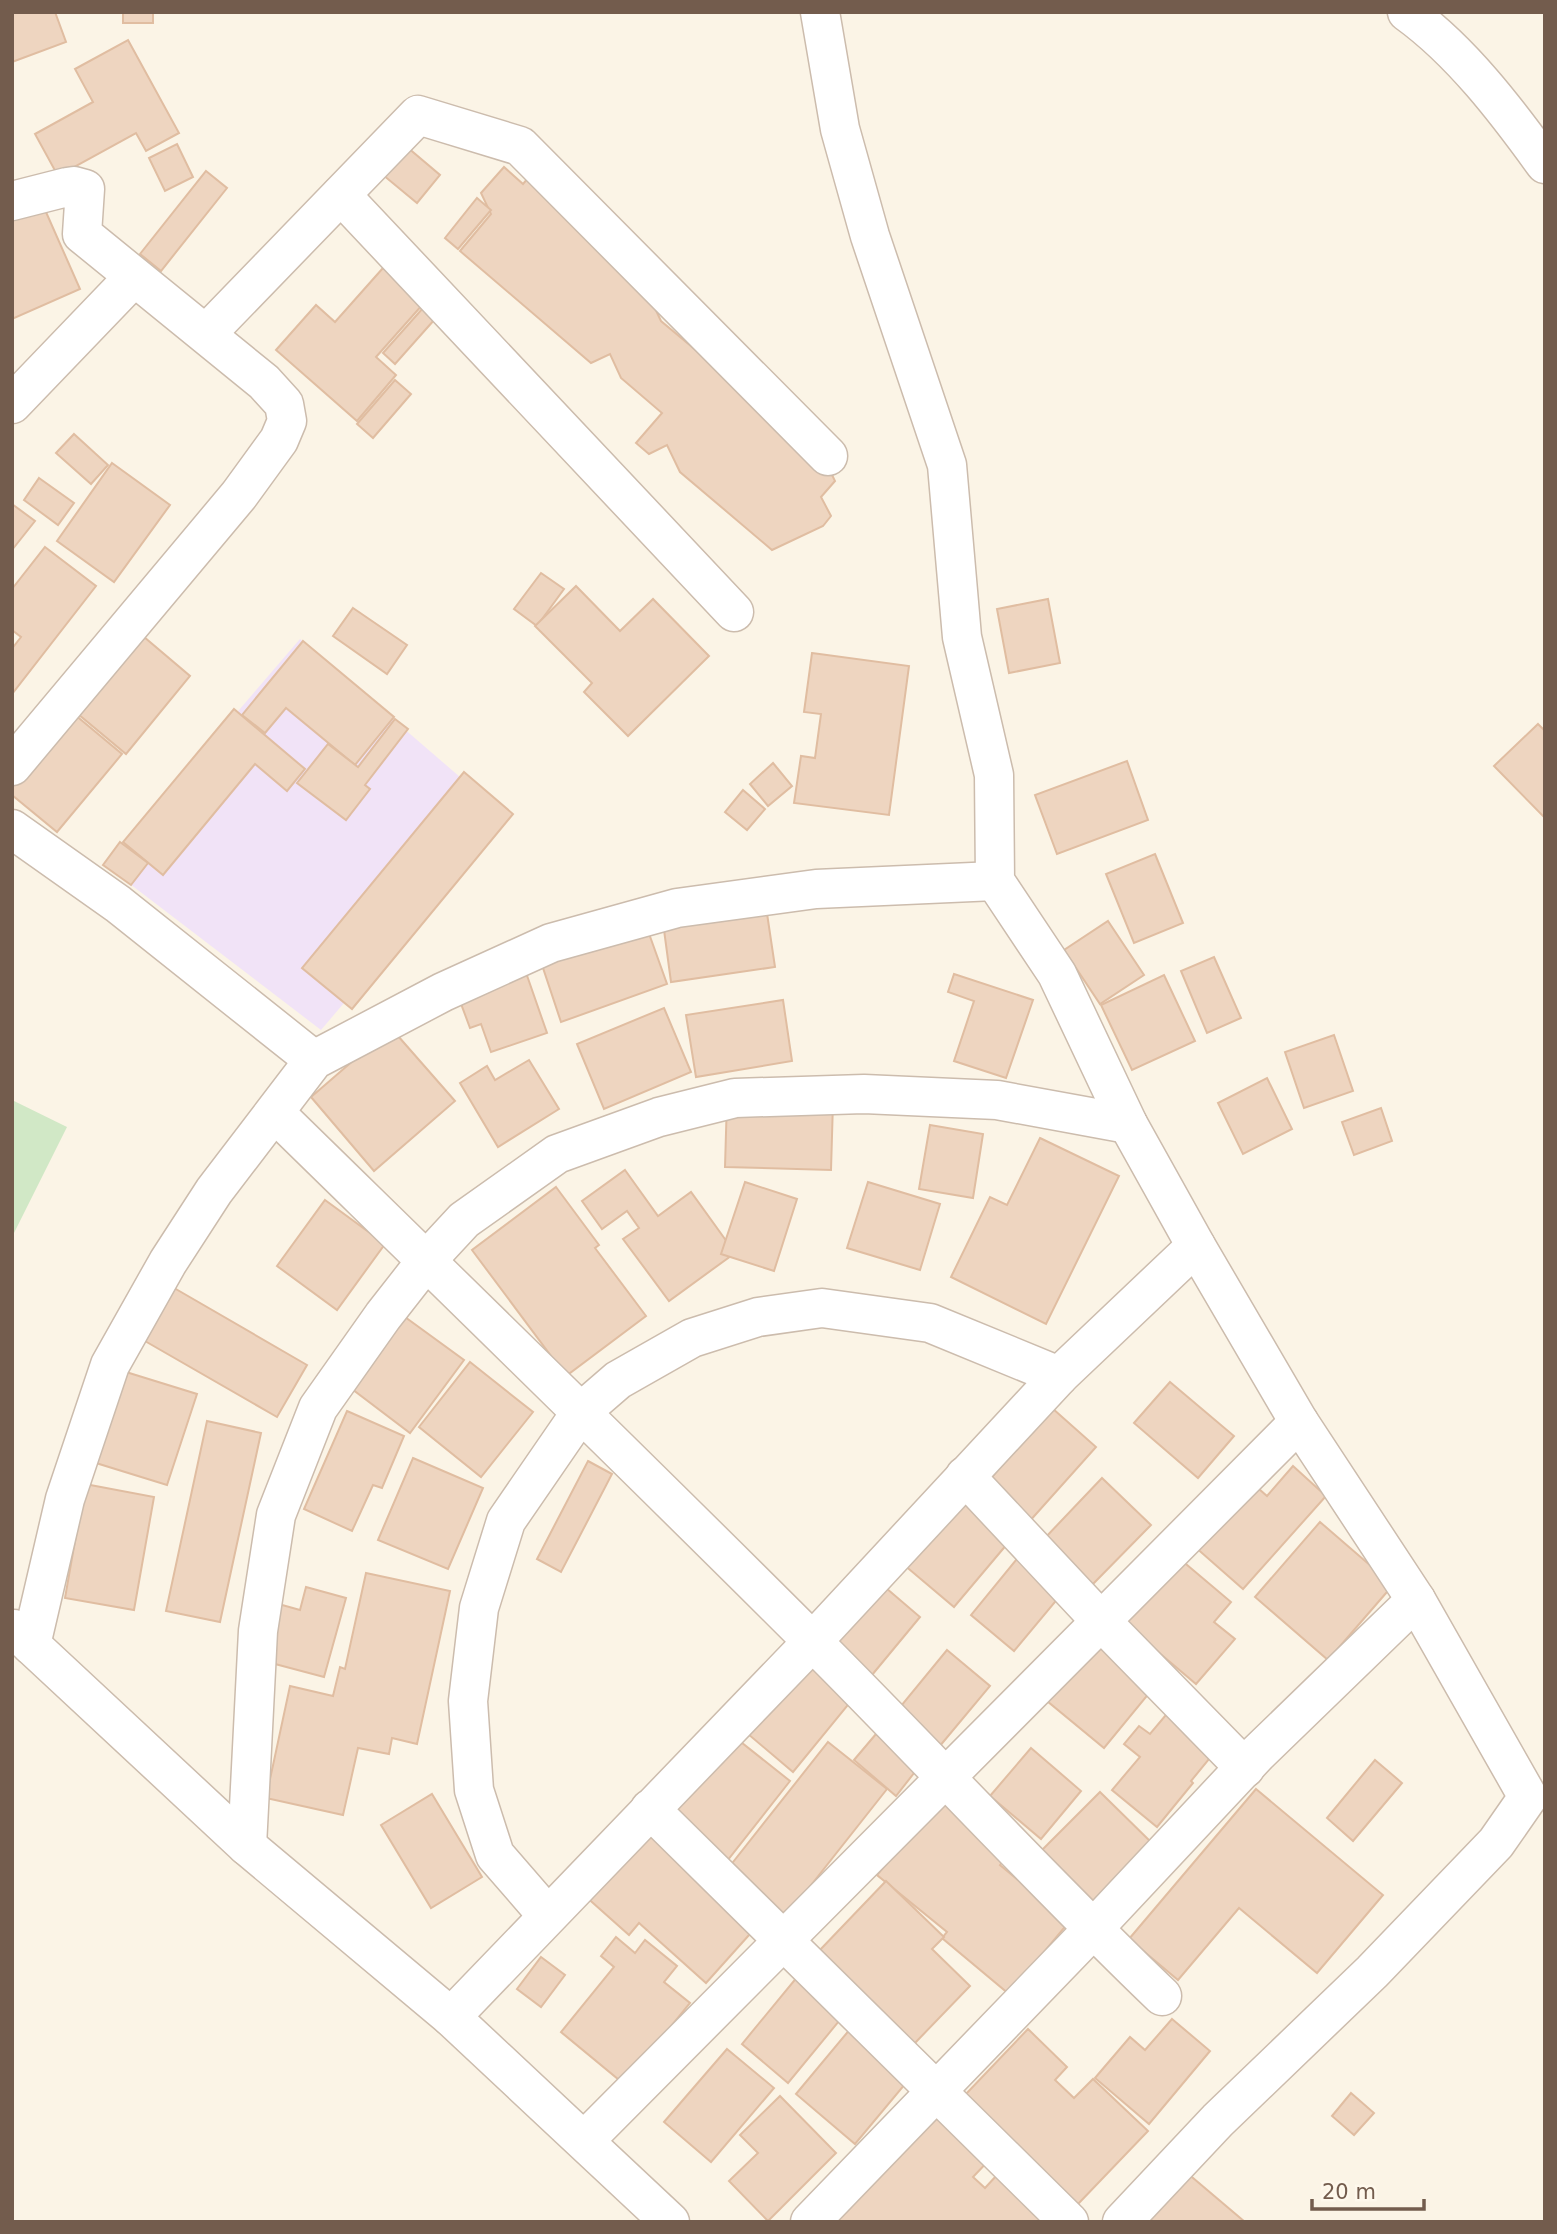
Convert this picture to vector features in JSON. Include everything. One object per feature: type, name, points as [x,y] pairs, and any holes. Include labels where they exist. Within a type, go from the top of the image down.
[{"type":"street","points":[[820,12],[840,129],[870,236],[947,465],[962,637],[994,775],[995,881],[1057,974],[1128,1125],[1196,1246],[1299,1422],[1416,1600],[1528,1797],[1496,1843],[1372,1972],[1219,2120],[1122,2222]]},
{"type":"street","points":[[1406,12],[1458,59],[1504,107],[1545,164]]},
{"type":"street","points":[[206,334],[418,115],[520,146],[828,456]]},
{"type":"street","points":[[12,201],[67,187],[85,189],[82,234],[264,382],[284,404],[287,421],[279,440],[239,495],[12,766]]},
{"type":"street","points":[[341,195],[734,612]]},
{"type":"street","points":[[12,404],[134,277]]},
{"type":"street","points":[[12,829],[118,904],[314,1060]]},
{"type":"street","points":[[670,2222],[451,2017],[247,1846],[22,1636],[110,1365],[168,1262],[214,1191],[314,1060],[443,992],[551,943],[677,908],[816,889],[995,881]]},
{"type":"street","points":[[247,1846],[258,1631],[276,1515],[318,1408],[383,1316],[426,1261],[464,1220],[557,1154],[659,1117],[735,1098],[864,1094],[997,1100],[1128,1125]]},
{"type":"street","points":[[275,1113],[813,1641],[1161,1996]]},
{"type":"street","points":[[451,2017],[813,1641],[1059,1376],[1196,1246]]},
{"type":"street","points":[[547,1915],[495,1856],[474,1790],[468,1701],[479,1608],[506,1521],[581,1412],[618,1380],[692,1338],[758,1317],[822,1308],[930,1323],[1059,1376]]},
{"type":"street","points":[[585,2140],[1299,1422]]},
{"type":"street","points":[[965,1476],[1244,1768]]},
{"type":"street","points":[[810,2222],[1093,1929],[1244,1768],[1416,1600]]},
{"type":"street","points":[[650,1809],[1069,2222]]},
{"type":"shaded area","points":[[300,639],[504,815],[321,1030],[130,884],[146,866],[124,844]]},
{"type":"green space","points":[[12,1100],[67,1127],[12,1237]]},
{"type":"building","points":[[12,12],[55,12],[66,42],[12,62]]},
{"type":"building","points":[[123,12],[153,12],[153,23],[123,23]]},
{"type":"building","points":[[128,40],[179,133],[146,151],[136,133],[58,176],[35,134],[93,102],[75,69]]},
{"type":"building","points":[[177,144],[193,177],[165,191],[149,158]]},
{"type":"building","points":[[407,147],[440,175],[417,203],[383,175]]},
{"type":"building","points":[[540,164],[619,232],[661,321],[710,362],[808,425],[835,481],[821,497],[831,516],[823,526],[772,550],[680,472],[667,445],[649,454],[636,443],[662,413],[621,378],[610,354],[591,363],[460,251],[491,214],[481,193],[504,167],[523,184]]},
{"type":"building","points":[[206,171],[227,188],[161,271],[140,254]]},
{"type":"building","points":[[477,198],[491,210],[458,249],[445,238]]},
{"type":"building","points":[[42,203],[80,289],[12,319],[12,216]]},
{"type":"building","points":[[383,268],[424,303],[376,357],[396,375],[357,421],[276,350],[316,305],[335,322]]},
{"type":"building","points":[[423,308],[435,319],[395,364],[383,353]]},
{"type":"building","points":[[395,380],[411,394],[373,438],[357,424]]},
{"type":"building","points":[[74,434],[108,465],[91,484],[56,453]]},
{"type":"building","points":[[112,463],[170,505],[114,582],[57,541]]},
{"type":"building","points":[[39,478],[74,503],[58,525],[24,500]]},
{"type":"building","points":[[12,504],[35,521],[12,550]]},
{"type":"building","points":[[45,547],[96,586],[12,694],[12,644],[14,646],[21,637],[12,630],[12,589]]},
{"type":"building","points":[[541,573],[564,589],[537,626],[514,609]]},
{"type":"building","points":[[576,586],[620,631],[653,599],[709,656],[628,736],[584,692],[592,683],[535,626]]},
{"type":"building","points":[[1048,599],[1060,663],[1009,673],[997,609]]},
{"type":"building","points":[[353,608],[407,645],[387,674],[333,636]]},
{"type":"building","points":[[137,631],[190,676],[126,754],[72,709]]},
{"type":"building","points":[[303,641],[394,717],[355,765],[286,708],[265,733],[242,715]]},
{"type":"building","points":[[812,653],[909,666],[889,815],[794,803],[801,756],[815,758],[821,714],[804,712]]},
{"type":"building","points":[[68,709],[122,754],[57,832],[12,795],[12,776]]},
{"type":"building","points":[[234,709],[305,769],[287,791],[255,764],[163,875],[123,842]]},
{"type":"building","points":[[395,719],[408,729],[365,785],[370,789],[346,820],[297,783],[328,744],[358,767]]},
{"type":"building","points":[[1538,724],[1545,731],[1545,818],[1494,766]]},
{"type":"building","points":[[1127,761],[1148,820],[1057,854],[1035,795]]},
{"type":"building","points":[[773,763],[792,786],[768,806],[750,784]]},
{"type":"building","points":[[464,772],[513,814],[352,1009],[302,968]]},
{"type":"building","points":[[743,790],[765,809],[747,830],[725,812]]},
{"type":"building","points":[[120,842],[148,863],[131,885],[103,865]]},
{"type":"building","points":[[1155,854],[1183,923],[1134,943],[1106,874]]},
{"type":"building","points":[[765,900],[775,967],[671,982],[662,915]]},
{"type":"building","points":[[642,914],[667,984],[561,1022],[540,959],[523,964],[547,1033],[491,1052],[481,1024],[470,1028],[460,1001],[488,991],[481,971]]},
{"type":"building","points":[[1108,921],[1144,975],[1100,1004],[1064,950]]},
{"type":"building","points":[[1214,957],[1241,1018],[1207,1033],[1181,971]]},
{"type":"building","points":[[954,974],[1033,1000],[1006,1078],[954,1061],[974,1001],[948,992]]},
{"type":"building","points":[[1164,975],[1195,1041],[1132,1070],[1101,1005]]},
{"type":"building","points":[[783,1000],[792,1061],[696,1077],[686,1015]]},
{"type":"building","points":[[664,1008],[691,1072],[604,1109],[577,1044]]},
{"type":"building","points":[[391,1028],[455,1101],[374,1171],[311,1097]]},
{"type":"building","points":[[1334,1035],[1353,1091],[1304,1108],[1285,1052]]},
{"type":"building","points":[[529,1060],[559,1109],[498,1147],[460,1083],[487,1066],[495,1080]]},
{"type":"building","points":[[1267,1078],[1292,1129],[1243,1154],[1218,1103]]},
{"type":"building","points":[[727,1099],[833,1102],[831,1170],[725,1167]]},
{"type":"building","points":[[1381,1108],[1392,1141],[1354,1155],[1342,1122]]},
{"type":"building","points":[[930,1125],[983,1134],[973,1198],[919,1189]]},
{"type":"building","points":[[1040,1138],[1119,1176],[1046,1324],[951,1277],[990,1197],[1007,1205]]},
{"type":"building","points":[[625,1170],[658,1216],[691,1192],[735,1253],[669,1301],[623,1239],[639,1228],[627,1211],[602,1229],[582,1201]]},
{"type":"building","points":[[745,1182],[797,1199],[774,1271],[721,1254]]},
{"type":"building","points":[[868,1182],[940,1204],[920,1270],[847,1248]]},
{"type":"building","points":[[556,1187],[599,1245],[595,1248],[646,1316],[566,1376],[472,1250]]},
{"type":"building","points":[[325,1200],[385,1244],[337,1310],[277,1266]]},
{"type":"building","points":[[162,1281],[307,1365],[277,1417],[131,1333]]},
{"type":"building","points":[[405,1317],[464,1360],[410,1433],[352,1389]]},
{"type":"building","points":[[470,1362],[533,1412],[481,1477],[419,1427]]},
{"type":"building","points":[[126,1372],[197,1394],[167,1485],[96,1463]]},
{"type":"building","points":[[1170,1382],[1234,1436],[1198,1478],[1134,1423]]},
{"type":"building","points":[[1052,1408],[1096,1447],[1028,1523],[985,1485]]},
{"type":"building","points":[[347,1411],[404,1436],[382,1488],[373,1485],[352,1531],[304,1509]]},
{"type":"building","points":[[207,1421],[261,1433],[220,1622],[166,1611]]},
{"type":"building","points":[[413,1458],[483,1488],[448,1569],[378,1540]]},
{"type":"building","points":[[588,1461],[612,1474],[561,1572],[537,1559]]},
{"type":"building","points":[[1293,1466],[1326,1496],[1243,1589],[1186,1539],[1243,1475],[1267,1496]]},
{"type":"building","points":[[1102,1478],[1151,1525],[1091,1586],[1043,1540]]},
{"type":"building","points":[[85,1484],[154,1497],[134,1610],[65,1598]]},
{"type":"building","points":[[956,1489],[1013,1537],[954,1607],[897,1559]]},
{"type":"building","points":[[1320,1522],[1393,1585],[1328,1660],[1255,1597]]},
{"type":"building","points":[[1021,1554],[1065,1590],[1014,1651],[971,1615]]},
{"type":"building","points":[[1180,1559],[1231,1602],[1214,1622],[1235,1639],[1196,1684],[1125,1624]]},
{"type":"building","points":[[366,1573],[450,1591],[417,1744],[392,1738],[389,1754],[358,1748],[343,1815],[266,1798],[290,1686],[333,1696],[340,1667],[345,1669]]},
{"type":"building","points":[[879,1582],[920,1617],[867,1681],[825,1647]]},
{"type":"building","points":[[306,1587],[346,1598],[324,1677],[260,1660],[275,1603],[300,1610]]},
{"type":"building","points":[[1096,1627],[1160,1680],[1104,1748],[1041,1696]]},
{"type":"building","points":[[947,1650],[990,1686],[939,1747],[896,1712]]},
{"type":"building","points":[[794,1652],[852,1700],[793,1772],[735,1723]]},
{"type":"building","points":[[1176,1703],[1223,1742],[1157,1827],[1112,1790],[1140,1757],[1124,1744],[1139,1726],[1150,1734]]},
{"type":"building","points":[[722,1727],[790,1781],[727,1861],[656,1805]]},
{"type":"building","points":[[876,1734],[918,1768],[896,1796],[854,1760]]},
{"type":"building","points":[[828,1742],[887,1789],[785,1918],[726,1871]]},
{"type":"building","points":[[1031,1748],[1081,1791],[1041,1839],[990,1796]]},
{"type":"building","points":[[1375,1760],[1402,1783],[1353,1841],[1327,1818]]},
{"type":"building","points":[[1256,1789],[1383,1895],[1317,1973],[1239,1908],[1178,1980],[1129,1939]]},
{"type":"building","points":[[1100,1792],[1153,1844],[1095,1903],[1042,1850]]},
{"type":"building","points":[[432,1794],[482,1877],[431,1908],[381,1825]]},
{"type":"building","points":[[943,1796],[1010,1852],[1000,1865],[1069,1922],[1009,1994],[942,1938],[947,1932],[877,1875]]},
{"type":"building","points":[[651,1829],[758,1925],[706,1983],[639,1923],[629,1935],[584,1895]]},
{"type":"building","points":[[886,1881],[944,1937],[932,1949],[970,1986],[914,2044],[818,1952]]},
{"type":"building","points":[[616,1937],[635,1953],[645,1940],[677,1966],[664,1982],[690,2003],[624,2084],[561,2032],[614,1967],[601,1956]]},
{"type":"building","points":[[541,1957],[565,1975],[541,2007],[517,1989]]},
{"type":"building","points":[[798,1976],[844,2015],[788,2083],[742,2044]]},
{"type":"building","points":[[1172,2019],[1210,2051],[1149,2124],[1095,2078],[1130,2037],[1145,2050]]},
{"type":"building","points":[[851,2028],[911,2077],[855,2144],[796,2094]]},
{"type":"building","points":[[1028,2029],[1067,2067],[1055,2080],[1074,2098],[1093,2079],[1148,2131],[1078,2204],[965,2095]]},
{"type":"building","points":[[727,2049],[774,2088],[711,2162],[664,2122]]},
{"type":"building","points":[[1351,2093],[1374,2113],[1354,2135],[1332,2116]]},
{"type":"building","points":[[780,2096],[836,2153],[768,2221],[729,2181],[758,2153],[740,2135]]},
{"type":"building","points":[[939,2108],[992,2157],[973,2177],[985,2188],[997,2175],[1048,2222],[836,2222]]},
{"type":"building","points":[[1173,2161],[1245,2222],[1122,2222]]}]
